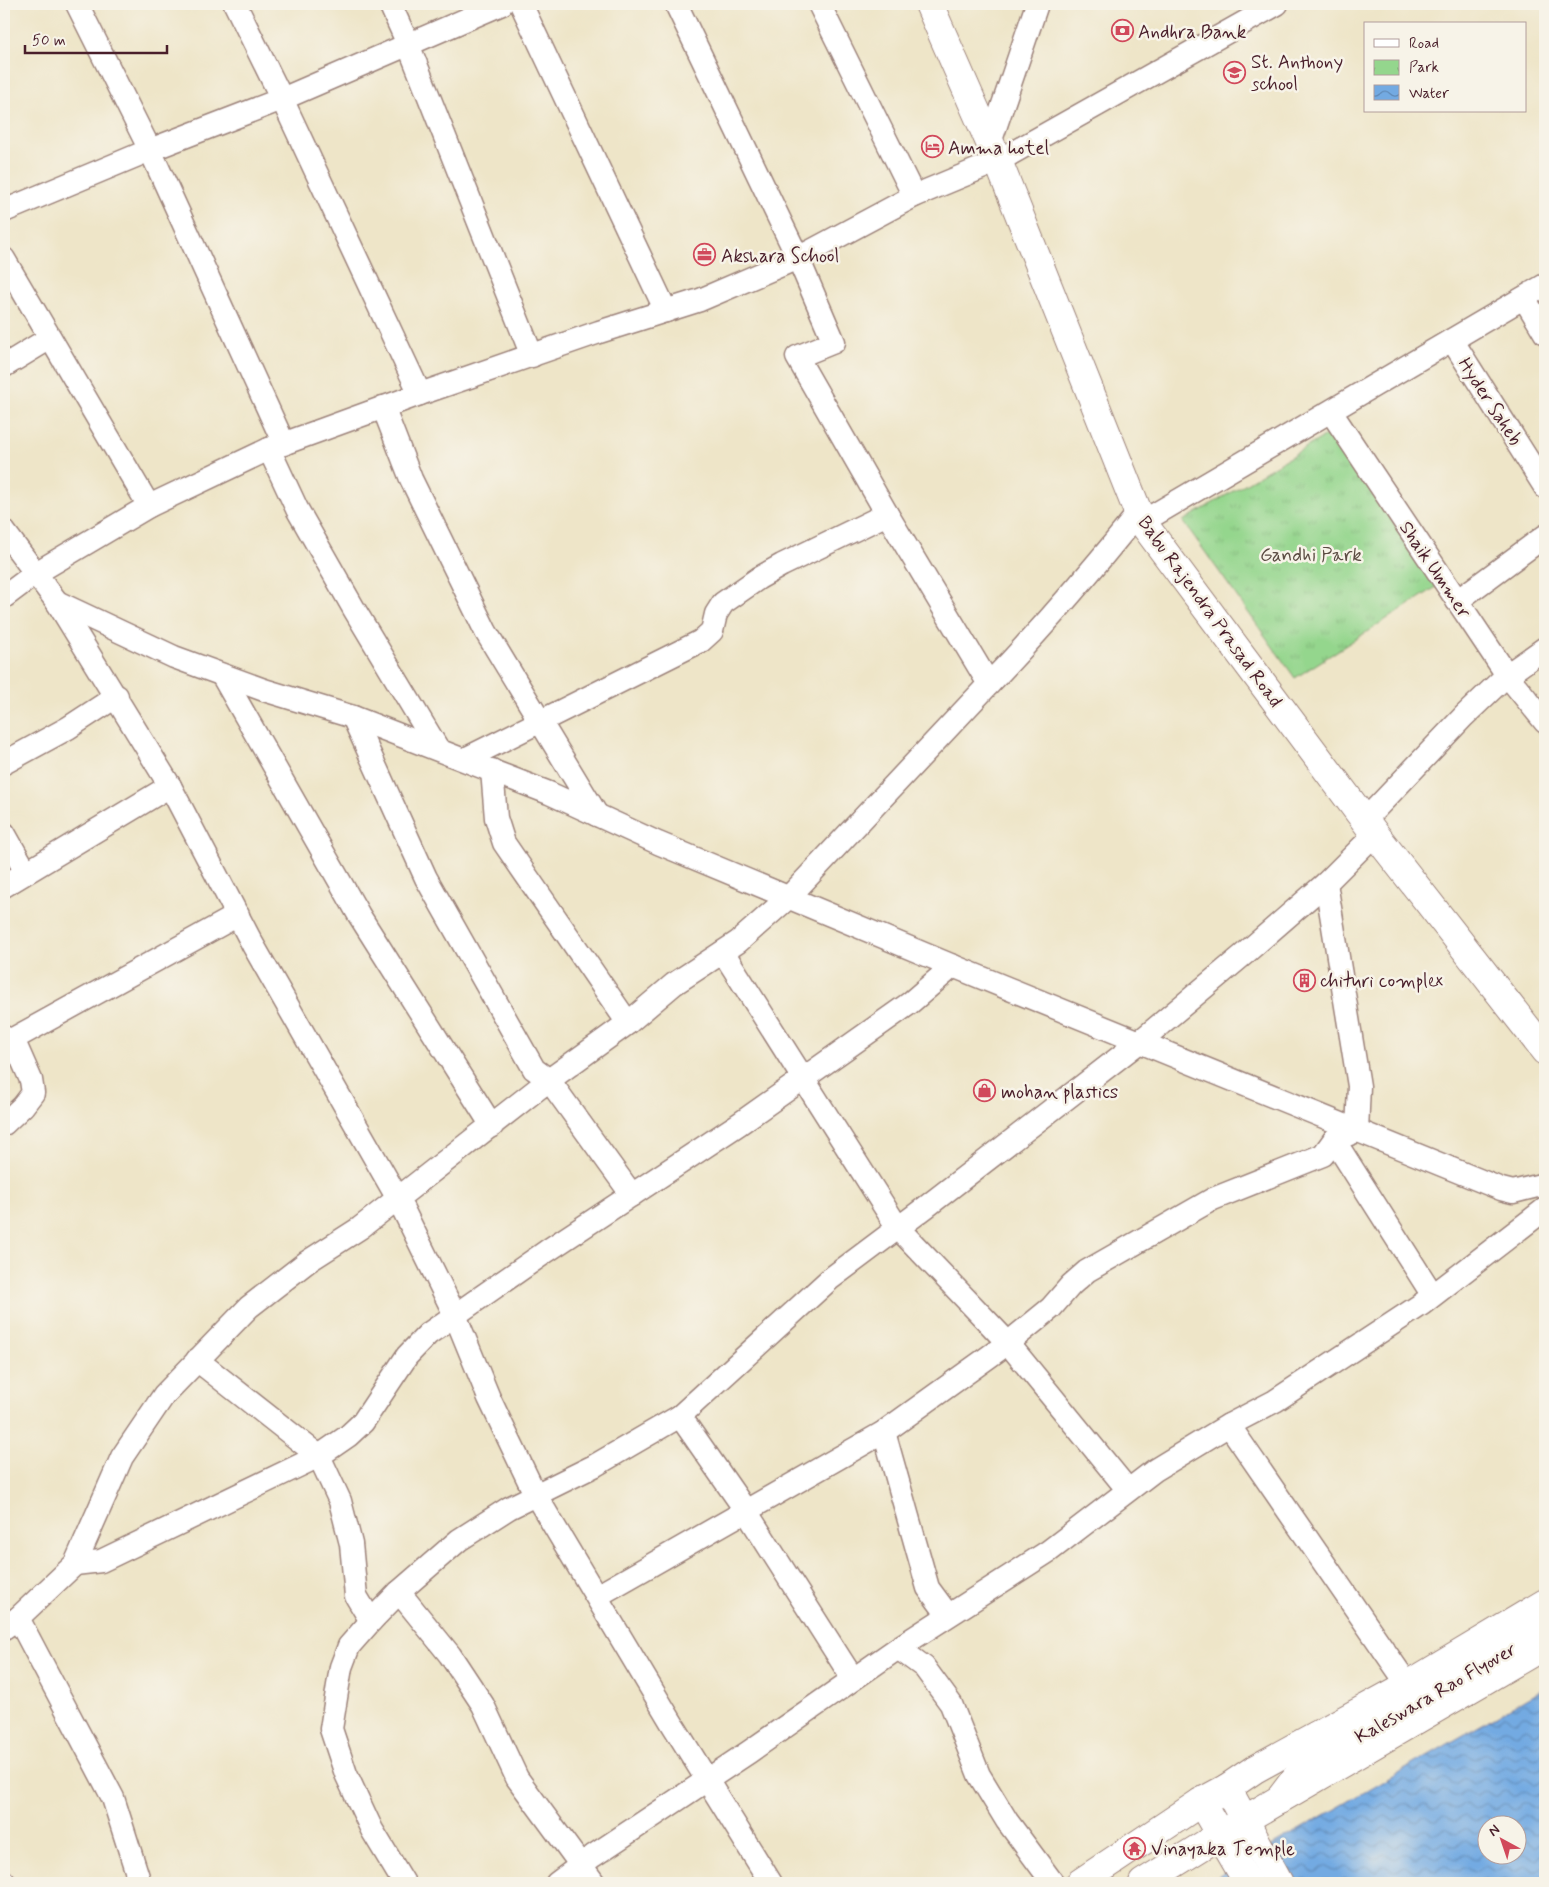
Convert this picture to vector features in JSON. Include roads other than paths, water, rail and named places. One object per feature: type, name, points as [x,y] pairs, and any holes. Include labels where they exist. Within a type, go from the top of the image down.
[{"type":"street","points":[[77,4],[150,150],[277,446],[307,526],[354,610],[438,748]]},
{"type":"street","points":[[235,4],[282,99],[420,394]]},
{"type":"street","points":[[390,4],[408,44],[532,356]]},
{"type":"street","points":[[4,211],[150,150],[282,99],[502,4]]},
{"type":"street","points":[[521,4],[666,311]]},
{"type":"street","points":[[676,4],[798,258],[834,342],[797,357],[887,514],[989,684]]},
{"type":"street","points":[[819,4],[914,196]]},
{"type":"street","name":"Babu Rajendra Prasad Road","points":[[929,4],[994,152],[1140,517],[1370,827],[1545,1051]]},
{"type":"street","points":[[994,152],[1037,4]]},
{"type":"street","points":[[4,597],[36,573],[149,506],[277,446],[420,394],[700,300],[798,258],[994,152],[1276,4]]},
{"type":"street","points":[[4,259],[149,506]]},
{"type":"street","points":[[140,1883],[112,1798],[11,1623],[75,1564],[122,1457],[164,1395],[249,1307],[307,1262],[360,1228],[397,1197],[492,1126],[549,1080],[628,1023],[674,984],[738,942],[789,898],[1020,652],[1140,517],[1332,412],[1545,285]]},
{"type":"street","points":[[1524,298],[1545,334]]},
{"type":"street","points":[[4,366],[50,338]]},
{"type":"street","name":"Hyder Saheb","points":[[1452,340],[1545,487]]},
{"type":"street","points":[[383,407],[411,479],[486,632],[597,815]]},
{"type":"street","name":"Shaik Ummer","points":[[1332,412],[1507,675],[1545,722]]},
{"type":"street","points":[[465,759],[701,640],[712,631],[716,614],[723,603],[759,578],[887,514]]},
{"type":"street","points":[[4,531],[57,602],[117,696],[170,786],[253,944],[397,1197],[455,1315],[489,1398],[535,1494],[771,1883]]},
{"type":"street","points":[[1457,601],[1545,536]]},
{"type":"street","points":[[57,602],[174,657],[264,690],[353,718],[438,748],[549,793],[658,843],[789,898],[1138,1043],[1174,1055],[1501,1189],[1513,1192],[1545,1184]]},
{"type":"street","points":[[404,1883],[372,1830],[346,1774],[331,1729],[341,1666],[349,1646],[371,1621],[399,1592],[459,1540],[509,1508],[594,1466],[680,1416],[830,1279],[1138,1043],[1326,883],[1370,827],[1464,716],[1507,675],[1545,648]]},
{"type":"street","points":[[222,675],[359,915],[492,1126]]},
{"type":"street","points":[[4,763],[68,728],[117,696]]},
{"type":"street","points":[[353,718],[426,878],[534,1069],[549,1080],[632,1195]]},
{"type":"street","points":[[492,770],[496,818],[504,843],[628,1023]]},
{"type":"street","points":[[4,886],[170,786]]},
{"type":"street","points":[[4,833],[26,872]]},
{"type":"street","points":[[1326,883],[1359,1086],[1357,1131]]},
{"type":"street","points":[[4,1124],[23,1106],[32,1093],[31,1080],[8,1038],[238,915]]},
{"type":"street","points":[[723,952],[898,1228],[1008,1343],[1128,1490]]},
{"type":"street","points":[[75,1564],[101,1561],[319,1456],[348,1436],[363,1422],[407,1356],[428,1334],[547,1251],[739,1124],[910,1003],[953,966]]},
{"type":"street","points":[[597,1596],[884,1432],[1008,1343],[1051,1308],[1071,1285],[1087,1271],[1213,1199],[1323,1155],[1334,1140],[1357,1131]]},
{"type":"street","points":[[1334,1140],[1432,1294]]},
{"type":"street","points":[[557,1883],[588,1874],[707,1780],[898,1648],[1049,1551],[1155,1470],[1275,1400],[1422,1304],[1432,1294],[1545,1209]]},
{"type":"street","points":[[197,1360],[319,1456],[340,1501],[351,1544],[356,1596],[371,1621]]},
{"type":"street","points":[[680,1416],[746,1510],[853,1679]]},
{"type":"street","points":[[1230,1425],[1408,1685]]},
{"type":"street","points":[[884,1432],[928,1588],[948,1615]]},
{"type":"street","points":[[399,1592],[450,1655],[483,1705],[517,1778],[588,1874]]},
{"type":"street","points":[[1080,1883],[1201,1802],[1227,1788],[1255,1769],[1408,1685],[1545,1603]]},
{"type":"street","name":"Kaleswara Rao Flyover","points":[[1314,1761],[1545,1628]]},
{"type":"street","points":[[1279,1800],[1545,1645]]},
{"type":"street","points":[[898,1648],[924,1667],[951,1704],[979,1775],[1007,1821],[1052,1883]]},
{"type":"street","points":[[1255,1769],[1314,1761]]},
{"type":"street","points":[[1143,1883],[1220,1835],[1250,1831],[1314,1761]]},
{"type":"street","points":[[1227,1788],[1279,1883]]},
{"type":"street","points":[[1201,1802],[1248,1883]]},
{"type":"water","points":[[1545,1688],[1545,1883],[1207,1883]]},
{"type":"place","name":"Andhra Bank","points":[[1122,31]]},
{"type":"place","name":"St. Anthony school","points":[[1235,72]]},
{"type":"place","name":"Amma hotel","points":[[932,147]]},
{"type":"place","name":"Akshara School","points":[[705,255]]},
{"type":"place","name":"chituri complex","points":[[1304,980]]},
{"type":"place","name":"mohan plastics","points":[[985,1091]]},
{"type":"place","name":"Vinayaka Temple","points":[[1135,1848]]},
{"type":"park label","name":"Gandhi Park","points":[[1311,554]]}]
